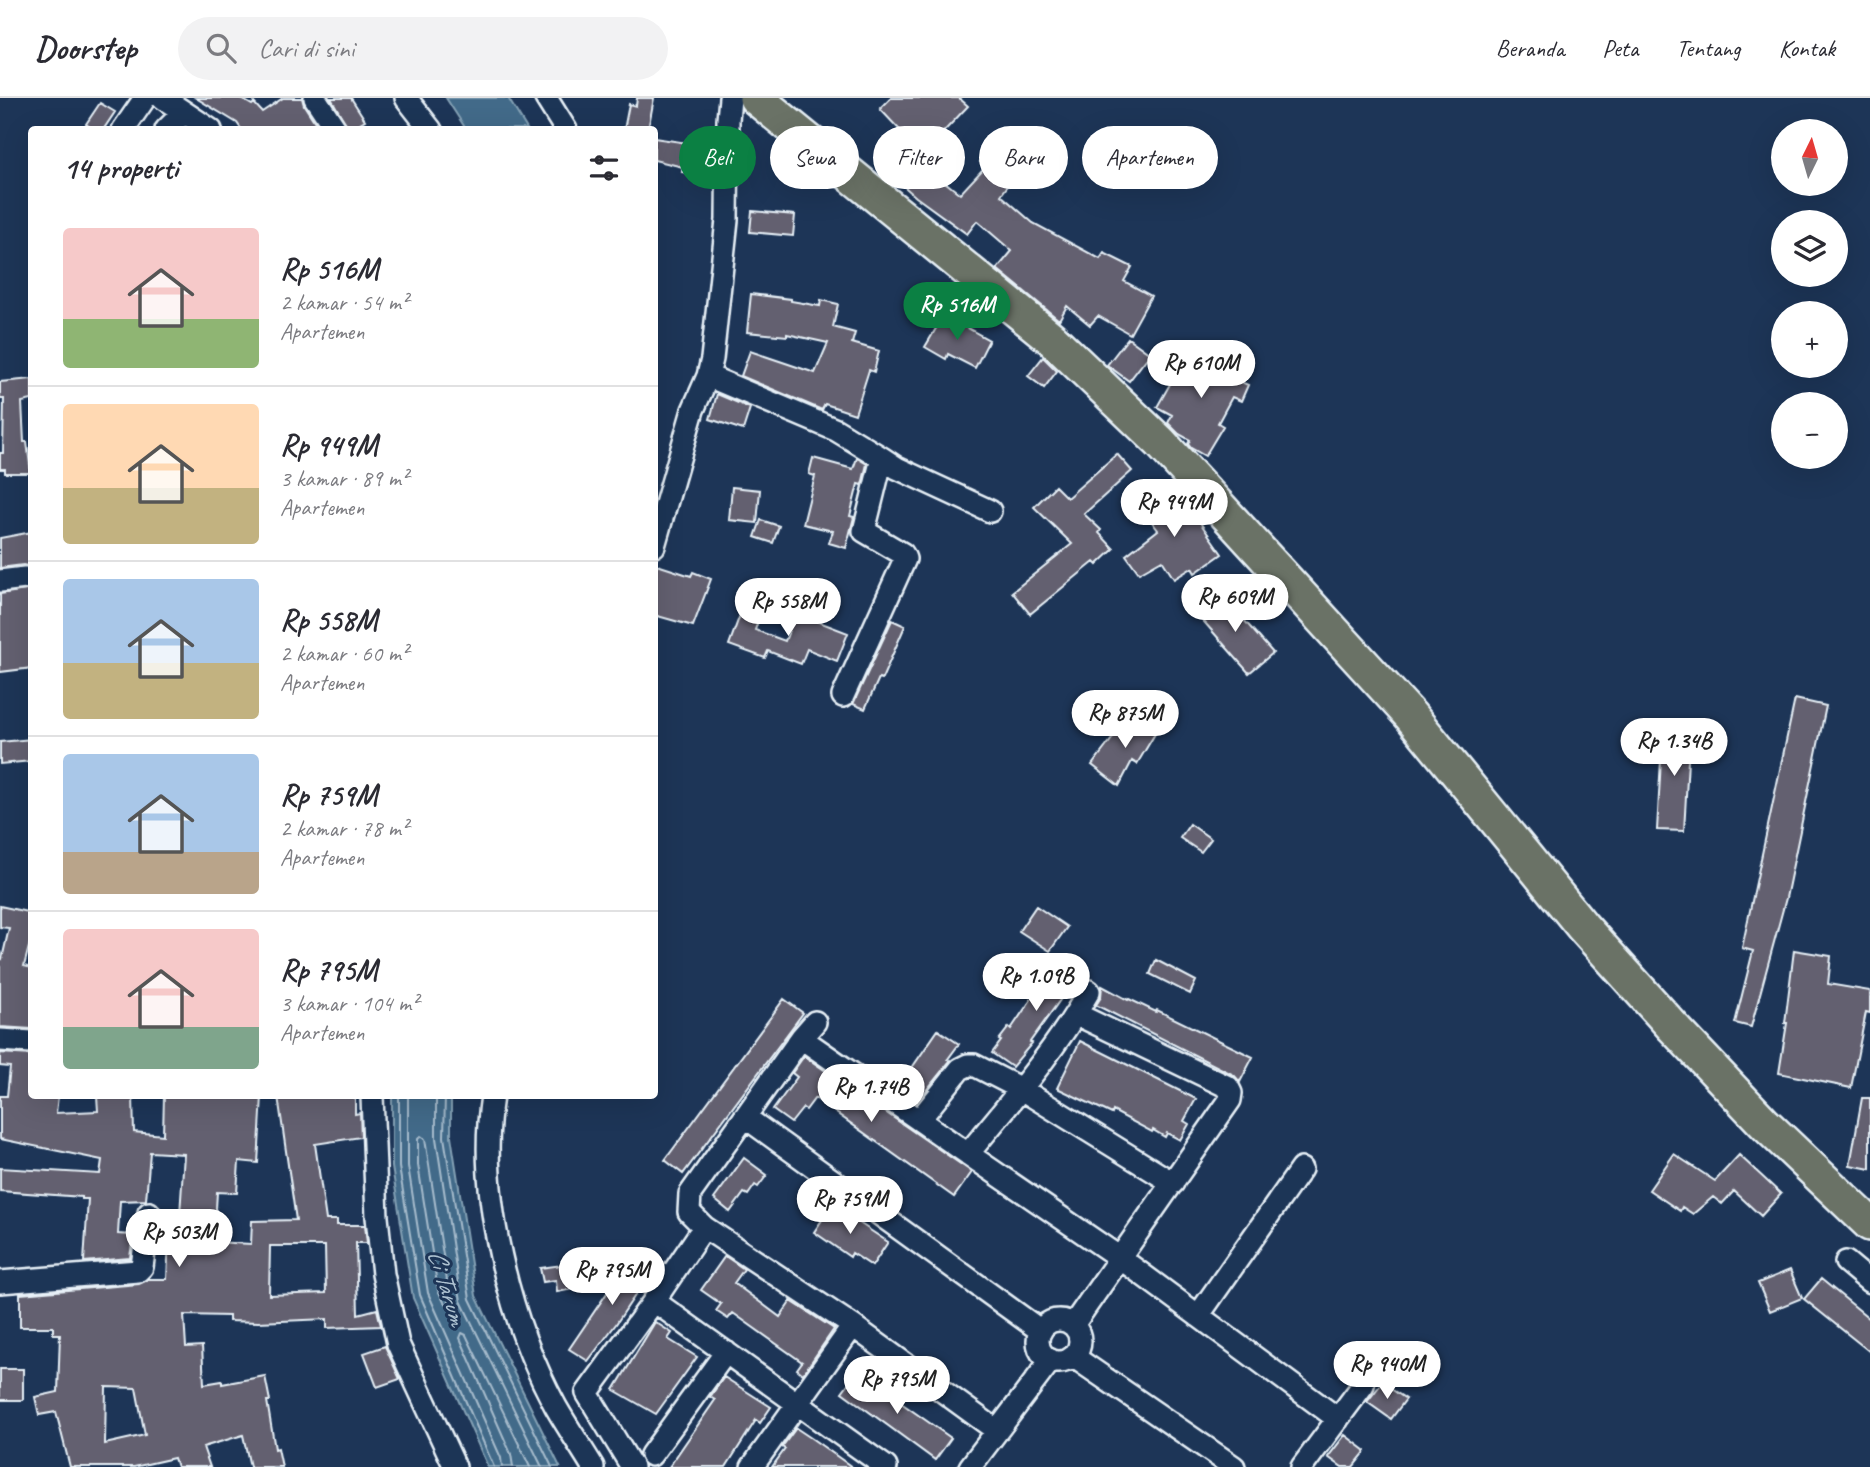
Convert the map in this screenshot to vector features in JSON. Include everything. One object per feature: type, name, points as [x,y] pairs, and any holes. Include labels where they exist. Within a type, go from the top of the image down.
[{"type":"main road","points":[[756,98],[1051,338],[1160,442],[1410,715],[1583,927],[1664,1017],[1765,1124],[1870,1224]]},
{"type":"street","points":[[127,126],[145,98]]},
{"type":"street","points":[[163,98],[205,126]]},
{"type":"street","points":[[315,98],[333,126]]},
{"type":"street","points":[[406,98],[428,126]]},
{"type":"street","points":[[546,98],[564,126]]},
{"type":"street","points":[[658,532],[693,410],[708,376],[712,359],[727,220],[730,98]]},
{"type":"street","points":[[170,126],[184,111]]},
{"type":"street","points":[[708,376],[836,430],[897,468],[990,511]]},
{"type":"street","points":[[843,696],[905,559],[903,554],[864,531],[882,458]]},
{"type":"street","points":[[0,581],[25,578]]},
{"type":"street","points":[[968,1154],[1021,1089],[1076,1014],[1089,991]]},
{"type":"street","points":[[1073,1325],[1230,1100],[1231,1093],[1228,1087],[1076,1014]]},
{"type":"street","points":[[815,1022],[690,1194],[690,1212],[704,1227],[853,1326],[996,1430]]},
{"type":"street","points":[[801,1038],[1120,1258],[1338,1419]]},
{"type":"street","points":[[0,1040],[28,1042]]},
{"type":"street","points":[[920,1119],[960,1069],[974,1065],[1021,1089],[1173,1183]]},
{"type":"street","points":[[372,1099],[377,1217],[383,1274],[398,1344],[455,1467]]},
{"type":"street","points":[[492,1099],[488,1126],[490,1199],[500,1250],[523,1333],[555,1406],[593,1467]]},
{"type":"street","points":[[745,1117],[1041,1331]]},
{"type":"street","points":[[1198,1316],[1301,1169]]},
{"type":"street","points":[[0,1283],[138,1271],[142,1267],[149,1213]]},
{"type":"street","points":[[632,1467],[587,1393],[704,1227]]},
{"type":"street","points":[[1846,1262],[1870,1282]]},
{"type":"street","points":[[654,1301],[797,1403],[864,1461],[886,1467]]},
{"type":"street","points":[[1059,1320],[1073,1325],[1080,1337],[1078,1351],[1074,1357],[1060,1362],[1051,1360],[1041,1352],[1038,1338],[1041,1331],[1059,1320]]},
{"type":"street","points":[[752,1467],[853,1326]]},
{"type":"street","points":[[651,1455],[726,1352]]},
{"type":"street","points":[[1074,1357],[1234,1467]]},
{"type":"street","points":[[970,1467],[1051,1360]]},
{"type":"street","points":[[1302,1467],[1363,1385]]},
{"type":"water","points":[[446,98],[508,98],[525,126],[464,126]]},
{"type":"water","name":"Ci Tarum","points":[[392,1099],[451,1099],[451,1136],[476,1296],[560,1467],[488,1467],[413,1298],[392,1167]]},
{"type":"building","points":[[196,98],[240,98],[252,105],[254,103],[262,112],[283,98],[302,98],[317,126],[239,126]]},
{"type":"building","points":[[331,98],[351,98],[365,120],[360,123],[362,126],[347,126]]},
{"type":"building","points":[[637,98],[654,98],[649,126],[625,126],[629,104],[636,106]]},
{"type":"building","points":[[891,98],[959,98],[968,106],[949,126],[896,126],[880,109]]},
{"type":"building","points":[[100,103],[115,112],[106,126],[86,124]]},
{"type":"building","points":[[658,139],[679,142],[679,166],[658,161]]},
{"type":"building","points":[[979,173],[979,189],[1005,189],[1001,195],[1033,223],[1100,259],[1104,253],[1132,267],[1124,281],[1151,296],[1130,334],[1098,316],[1090,325],[1067,306],[1059,320],[997,269],[1012,251],[977,221],[967,234],[907,189],[954,189],[960,194]]},
{"type":"building","points":[[752,211],[795,215],[793,236],[750,232]]},
{"type":"building","points":[[751,294],[820,306],[821,300],[838,304],[833,327],[855,333],[852,343],[879,351],[874,372],[869,370],[855,414],[825,404],[822,410],[741,376],[750,351],[815,373],[828,343],[787,334],[747,332]]},
{"type":"building","points":[[944,315],[989,340],[975,368],[948,354],[946,359],[925,347]]},
{"type":"building","points":[[1128,338],[1150,354],[1129,381],[1107,365]]},
{"type":"building","points":[[1183,353],[1219,374],[1224,360],[1244,368],[1239,381],[1248,385],[1241,401],[1232,397],[1218,423],[1223,426],[1205,456],[1191,448],[1188,444],[1190,440],[1168,423],[1172,415],[1157,407],[1174,377],[1170,375]]},
{"type":"building","points":[[1043,357],[1057,371],[1044,388],[1028,376]]},
{"type":"building","points":[[28,379],[28,401],[22,402],[28,473],[5,473],[5,469],[0,469],[4,399],[0,399],[0,382]]},
{"type":"building","points":[[717,394],[750,408],[743,430],[710,419]]},
{"type":"building","points":[[1117,454],[1132,471],[1084,514],[1101,530],[1099,533],[1114,549],[1097,565],[1094,562],[1030,614],[1012,592],[1072,544],[1034,507],[1055,486],[1067,498]]},
{"type":"building","points":[[813,458],[853,469],[857,458],[867,464],[862,485],[858,484],[850,516],[854,517],[846,548],[829,543],[833,531],[803,524],[815,476],[809,474]]},
{"type":"building","points":[[732,487],[760,490],[757,523],[729,520]]},
{"type":"building","points":[[1162,490],[1180,513],[1191,504],[1206,520],[1201,524],[1222,554],[1195,573],[1192,568],[1174,579],[1162,560],[1139,573],[1126,555],[1158,530],[1140,506]]},
{"type":"building","points":[[761,520],[779,526],[773,543],[755,537]]},
{"type":"building","points":[[28,533],[28,566],[0,568],[0,538]]},
{"type":"building","points":[[658,565],[691,576],[693,572],[711,579],[693,626],[658,616]]},
{"type":"building","points":[[28,590],[28,668],[0,672],[0,594]]},
{"type":"building","points":[[1221,594],[1273,653],[1249,673],[1198,615]]},
{"type":"building","points":[[744,604],[762,610],[755,630],[785,641],[796,613],[848,633],[837,661],[807,649],[801,664],[768,651],[765,658],[729,645]]},
{"type":"building","points":[[892,620],[905,626],[882,679],[879,678],[865,709],[853,704]]},
{"type":"building","points":[[1795,699],[1826,706],[1786,898],[1751,1027],[1735,1023],[1753,951],[1742,948]]},
{"type":"building","points":[[1145,719],[1159,727],[1137,764],[1132,761],[1119,786],[1092,765],[1125,722],[1139,729]]},
{"type":"building","points":[[1663,724],[1690,725],[1684,831],[1657,830]]},
{"type":"building","points":[[28,739],[28,761],[0,764],[0,742]]},
{"type":"building","points":[[1190,824],[1211,839],[1201,852],[1180,838]]},
{"type":"building","points":[[0,906],[28,912],[28,950],[24,966],[28,967],[28,1029],[0,1027],[0,958],[2,959],[9,928],[0,927]]},
{"type":"building","points":[[1036,906],[1067,927],[1050,951],[1019,931]]},
{"type":"building","points":[[1794,950],[1831,956],[1828,984],[1870,991],[1870,1013],[1866,1012],[1851,1088],[1779,1073]]},
{"type":"building","points":[[1060,957],[1080,972],[1030,1042],[1032,1043],[1012,1067],[992,1053]]},
{"type":"building","points":[[1156,960],[1196,981],[1190,994],[1150,974]]},
{"type":"building","points":[[1102,986],[1253,1057],[1240,1082],[1234,1075],[1096,1005],[1101,997]]},
{"type":"building","points":[[784,999],[803,1013],[683,1174],[665,1160]]},
{"type":"building","points":[[938,1030],[959,1044],[948,1059],[950,1061],[917,1102],[895,1087],[907,1070],[909,1072]]},
{"type":"building","points":[[1080,1041],[1196,1099],[1184,1121],[1189,1124],[1180,1140],[1167,1133],[1165,1137],[1153,1130],[1152,1132],[1113,1111],[1112,1114],[1057,1088]]},
{"type":"building","points":[[0,1053],[28,1055],[28,1099],[58,1099],[56,1113],[98,1111],[97,1099],[133,1099],[134,1132],[163,1135],[164,1099],[262,1099],[258,1163],[239,1161],[237,1193],[217,1192],[214,1242],[251,1244],[252,1221],[296,1220],[278,1099],[355,1099],[355,1114],[360,1113],[361,1137],[315,1144],[326,1220],[337,1220],[337,1225],[365,1225],[367,1243],[356,1243],[358,1314],[377,1309],[381,1326],[327,1328],[327,1319],[258,1322],[229,1321],[229,1316],[184,1315],[186,1347],[202,1346],[204,1384],[222,1381],[222,1384],[265,1376],[275,1449],[278,1448],[282,1467],[250,1467],[243,1435],[203,1447],[210,1467],[177,1467],[174,1458],[134,1467],[70,1467],[56,1412],[39,1415],[35,1397],[58,1392],[60,1334],[53,1334],[53,1327],[20,1327],[20,1294],[139,1284],[149,1279],[167,1279],[169,1238],[164,1238],[165,1213],[180,1214],[184,1154],[150,1152],[146,1200],[120,1201],[118,1234],[133,1235],[130,1258],[84,1262],[88,1199],[0,1191],[0,1168],[100,1174],[102,1160],[0,1139],[0,1096],[7,1096],[10,1067],[0,1066]],"holes":[[[270,1246],[325,1246],[326,1293],[269,1295]],[[106,1387],[136,1388],[145,1435],[105,1444]]]},
{"type":"building","points":[[804,1056],[972,1172],[954,1197],[815,1098],[791,1123],[773,1110],[797,1077],[792,1073]]},
{"type":"building","points":[[1862,1098],[1870,1098],[1870,1169],[1850,1165]]},
{"type":"building","points":[[1674,1154],[1715,1181],[1739,1155],[1781,1194],[1761,1216],[1734,1191],[1722,1204],[1713,1197],[1693,1214],[1682,1207],[1680,1211],[1649,1190]]},
{"type":"building","points":[[744,1158],[767,1175],[748,1195],[744,1193],[730,1212],[714,1199]]},
{"type":"building","points":[[832,1205],[888,1242],[872,1266],[852,1253],[850,1257],[814,1232]]},
{"type":"building","points":[[634,1253],[654,1267],[588,1361],[569,1349]]},
{"type":"building","points":[[725,1256],[744,1269],[734,1283],[780,1317],[791,1301],[834,1329],[803,1374],[797,1369],[802,1362],[733,1313],[728,1319],[716,1311],[721,1304],[701,1290]]},
{"type":"building","points":[[569,1264],[573,1289],[557,1292],[556,1280],[543,1282],[540,1268]]},
{"type":"building","points":[[1790,1270],[1802,1298],[1770,1311],[1758,1283]]},
{"type":"building","points":[[1821,1279],[1870,1319],[1870,1352],[1804,1299]]},
{"type":"building","points":[[655,1322],[672,1333],[668,1339],[697,1357],[656,1414],[614,1390]]},
{"type":"building","points":[[385,1346],[400,1379],[377,1387],[364,1353]]},
{"type":"building","points":[[0,1369],[23,1369],[23,1400],[0,1400]]},
{"type":"building","points":[[857,1372],[951,1438],[935,1460],[842,1392]]},
{"type":"building","points":[[724,1377],[771,1407],[760,1423],[756,1420],[726,1467],[669,1467],[715,1400],[710,1397]]},
{"type":"building","points":[[1382,1383],[1406,1399],[1391,1419],[1367,1402]]},
{"type":"building","points":[[796,1428],[852,1467],[772,1467]]},
{"type":"building","points":[[1345,1435],[1366,1451],[1353,1467],[1342,1467],[1328,1457]]}]
